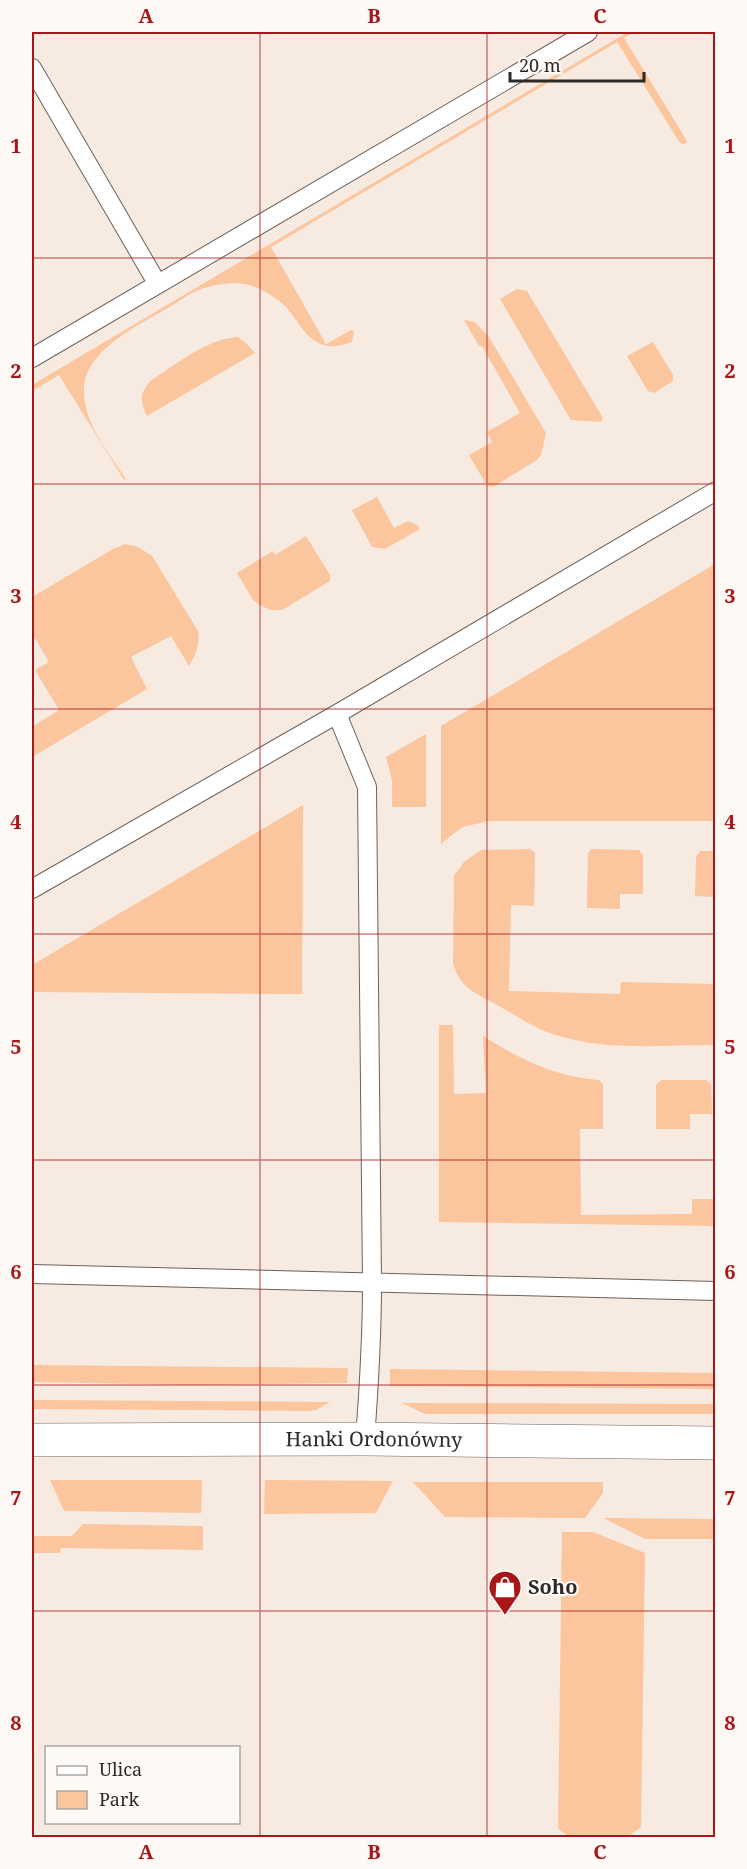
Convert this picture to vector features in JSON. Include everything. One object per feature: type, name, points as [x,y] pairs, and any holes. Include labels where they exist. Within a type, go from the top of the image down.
[{"type":"street","name":"Hanki Ordonówny","points":[[32,1440],[365,1439],[716,1443]]},
{"type":"lane","points":[[32,358],[588,32]]},
{"type":"lane","points":[[32,68],[157,283]]},
{"type":"lane","points":[[32,889],[337,714],[716,491]]},
{"type":"lane","points":[[337,714],[367,787],[372,1337],[368,1360],[365,1439]]},
{"type":"lane","points":[[32,1274],[716,1291]]},
{"type":"green space","points":[[628,32],[635,32],[624,38],[684,136],[687,142],[685,144],[680,143],[617,42],[271,247],[326,344],[351,330],[354,331],[352,342],[329,346],[315,341],[287,308],[273,296],[250,285],[233,283],[221,284],[191,294],[128,331],[103,351],[86,376],[85,402],[92,426],[126,479],[124,480],[59,375],[32,391],[32,385]]},
{"type":"green space","points":[[517,289],[527,291],[603,418],[601,422],[571,420],[500,299]]},
{"type":"green space","points":[[464,320],[475,322],[489,337],[546,433],[541,455],[537,460],[493,487],[487,486],[469,455],[492,442],[487,432],[520,413],[482,346],[479,346]]},
{"type":"green space","points":[[238,337],[255,353],[147,416],[142,398],[150,381],[203,347]]},
{"type":"green space","points":[[653,342],[673,375],[673,381],[654,393],[648,391],[627,356]]},
{"type":"green space","points":[[377,497],[394,528],[408,521],[420,529],[385,549],[372,547],[352,510]]},
{"type":"green space","points":[[306,536],[330,575],[330,581],[282,610],[271,610],[259,605],[253,600],[237,573],[273,551],[275,555]]},
{"type":"green space","points":[[125,544],[138,547],[152,556],[198,631],[198,645],[195,653],[189,666],[171,636],[131,657],[147,689],[32,757],[32,727],[59,710],[35,670],[49,662],[32,633],[32,597]]},
{"type":"green space","points":[[715,564],[715,821],[489,821],[462,827],[441,844],[441,726]]},
{"type":"green space","points":[[426,734],[426,807],[392,807],[392,780],[386,757]]},
{"type":"green space","points":[[303,805],[302,994],[32,992],[32,965]]},
{"type":"green space","points":[[530,849],[535,853],[534,906],[511,905],[509,991],[620,994],[621,982],[715,984],[715,1045],[637,1046],[578,1041],[535,1026],[464,985],[453,963],[454,876],[464,862],[481,850]]},
{"type":"green space","points":[[591,849],[639,850],[643,855],[643,894],[620,894],[620,909],[587,908],[588,853]]},
{"type":"green space","points":[[700,851],[715,851],[715,897],[695,896],[696,857]]},
{"type":"green space","points":[[439,1025],[453,1025],[454,1094],[486,1093],[483,1036],[538,1066],[568,1075],[599,1080],[603,1084],[603,1129],[580,1129],[581,1215],[692,1214],[692,1199],[715,1199],[715,1226],[439,1222]]},
{"type":"green space","points":[[661,1080],[706,1080],[711,1084],[712,1114],[690,1114],[690,1129],[656,1129],[656,1085]]},
{"type":"green space","points":[[32,1365],[348,1368],[347,1383],[191,1385],[32,1382]]},
{"type":"green space","points":[[390,1369],[715,1373],[715,1389],[390,1386]]},
{"type":"green space","points":[[32,1400],[330,1402],[316,1410],[309,1411],[32,1409]]},
{"type":"green space","points":[[402,1403],[715,1404],[716,1414],[425,1414]]},
{"type":"green space","points":[[50,1480],[202,1480],[201,1513],[64,1511]]},
{"type":"green space","points":[[265,1480],[393,1481],[376,1513],[264,1514]]},
{"type":"green space","points":[[413,1482],[603,1482],[603,1493],[585,1518],[445,1517]]},
{"type":"green space","points":[[603,1518],[715,1519],[715,1539],[645,1539]]},
{"type":"green space","points":[[83,1524],[203,1526],[203,1550],[61,1548],[60,1553],[32,1553],[32,1536],[72,1536]]},
{"type":"green space","points":[[562,1532],[593,1532],[645,1553],[641,1827],[626,1838],[569,1837],[558,1828]]},
{"type":"place","name":"Soho","points":[[505,1616]]}]
